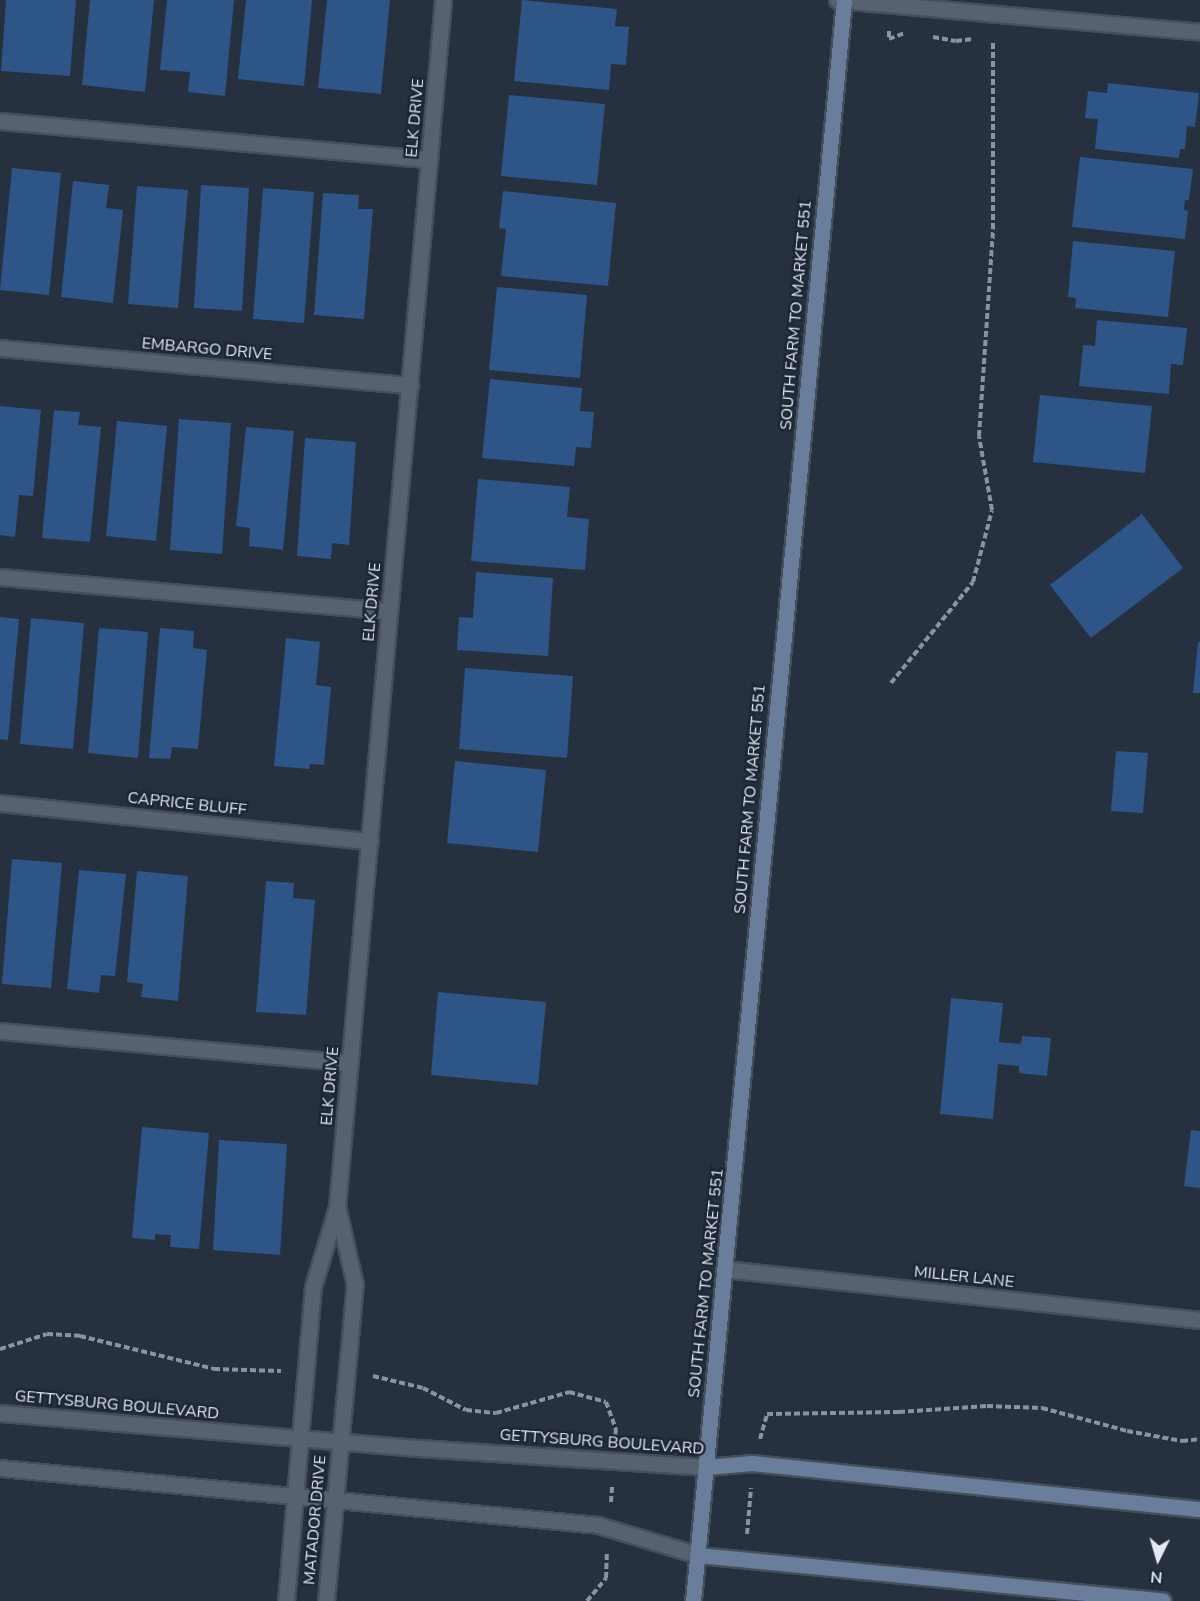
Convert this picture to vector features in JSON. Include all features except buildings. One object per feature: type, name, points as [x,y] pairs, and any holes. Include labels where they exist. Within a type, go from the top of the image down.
[{"type":"main road","name":"SOUTH FARM TO MARKET 551","points":[[693,1601],[723,1269],[733,1195],[842,1]]},
{"type":"main road","name":"GETTYSBURG BOULEVARD","points":[[706,1467],[752,1463],[1200,1509]]},
{"type":"main road","points":[[698,1555],[1163,1601]]},
{"type":"street","name":"ELK DRIVE","points":[[295,1496],[313,1287],[337,1208],[443,0]]},
{"type":"street","points":[[842,1],[1200,32]]},
{"type":"street","points":[[0,121],[429,159]]},
{"type":"street","name":"EMBARGO DRIVE","points":[[0,348],[410,385]]},
{"type":"street","points":[[0,577],[389,611]]},
{"type":"street","name":"CAPRICE BLUFF","points":[[0,803],[369,841]]},
{"type":"street","points":[[0,1031],[350,1063]]},
{"type":"street","name":"ELK DRIVE","points":[[337,1208],[355,1285],[340,1442]]},
{"type":"street","name":"MILLER LANE","points":[[723,1269],[1200,1320]]},
{"type":"street","name":"GETTYSBURG BOULEVARD","points":[[0,1413],[340,1442],[706,1467]]},
{"type":"street","name":"MATADOR DRIVE","points":[[326,1601],[340,1442]]},
{"type":"street","points":[[0,1468],[598,1525],[698,1555]]},
{"type":"street","name":"MATADOR DRIVE","points":[[286,1601],[295,1496]]},
{"type":"path","points":[[888,6],[889,39],[909,32]]},
{"type":"path","points":[[891,684],[973,582],[992,510],[979,436],[993,229],[993,37],[956,41],[927,35]]},
{"type":"path","points":[[767,1414],[899,1412],[987,1406],[1042,1408],[1127,1431],[1182,1441],[1200,1439]]},
{"type":"path","points":[[587,1601],[606,1578],[609,1528]]}]
